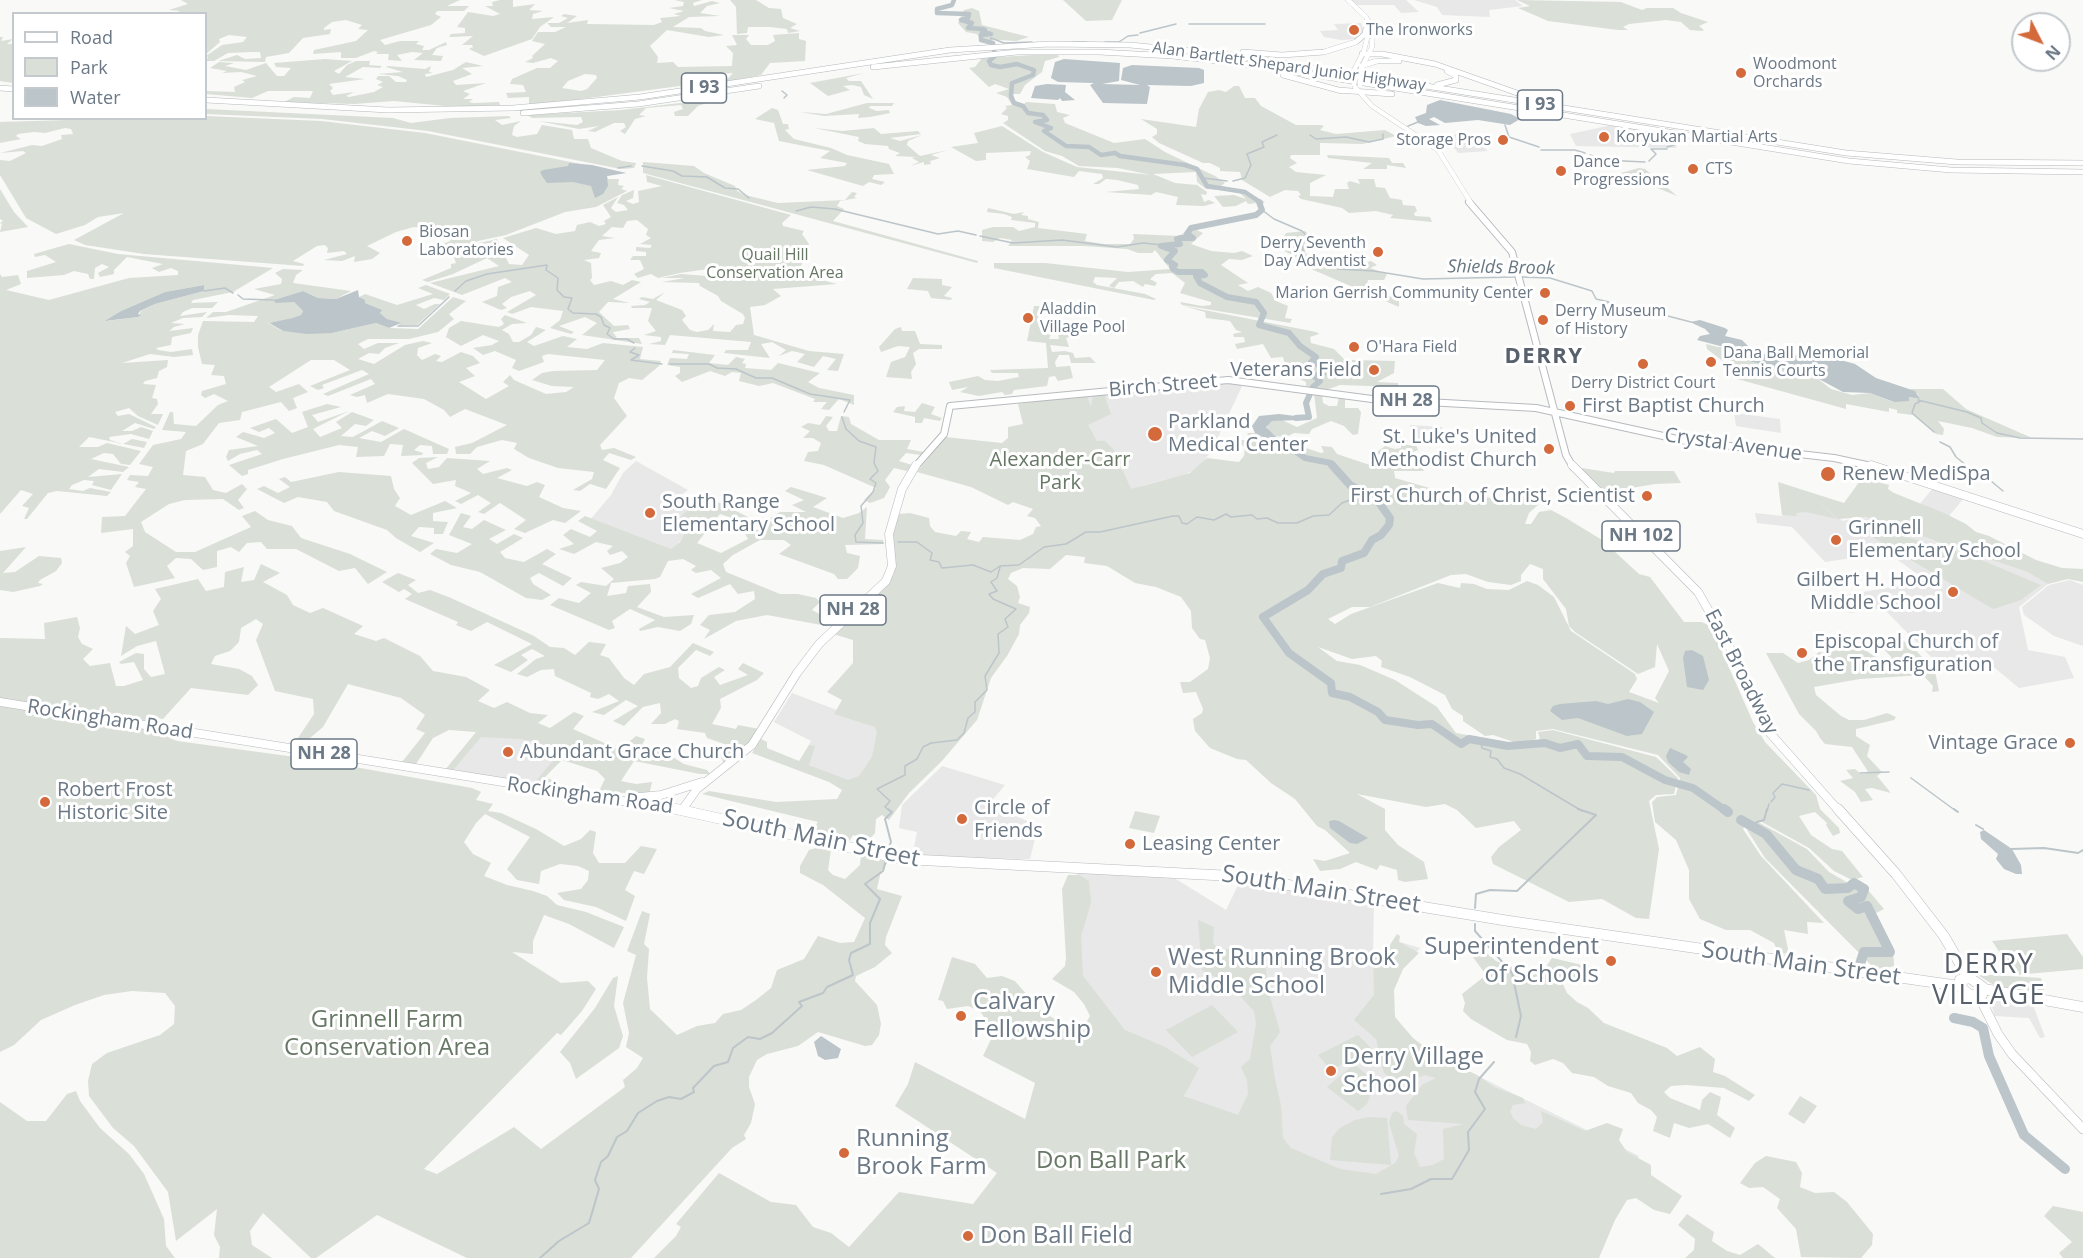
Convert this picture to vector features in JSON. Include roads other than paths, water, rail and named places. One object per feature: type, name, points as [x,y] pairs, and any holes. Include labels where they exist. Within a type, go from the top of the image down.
[{"type":"highway","points":[[1143,46],[1306,54],[1350,45],[1360,39],[1366,29]]},
{"type":"highway","name":"Alan Bartlett Shepard Junior Highway","points":[[207,100],[388,110],[499,109],[697,89],[910,55],[998,46],[1060,44],[1143,46],[1219,53],[1846,153],[1963,162],[2083,163]]},
{"type":"highway","name":"Alan Bartlett Shepard Junior Highway","points":[[207,105],[377,115],[507,114],[673,100],[900,63],[999,53],[1074,51],[1173,56],[1236,63],[1886,165],[1973,171],[2083,172]]},
{"type":"highway","points":[[1367,52],[1449,68],[1548,102],[1657,123]]},
{"type":"highway","points":[[1173,56],[1259,69],[1338,90],[1384,93],[1547,113]]},
{"type":"highway","points":[[1322,70],[1428,85],[1449,84],[1457,79],[1448,71],[1413,62],[1383,61],[1361,66]]},
{"type":"highway","points":[[1370,99],[1384,93]]},
{"type":"highway","points":[[1963,162],[2083,157]]},
{"type":"highway","points":[[1886,165],[1937,171],[2083,177]]},
{"type":"main road","name":"NH 102","points":[[1348,0],[1373,30],[1367,52],[1356,72]]},
{"type":"main road","name":"NH 102","points":[[1362,15],[1360,17],[1368,40],[1367,52],[1356,72],[1354,84],[1372,106],[1400,123]]},
{"type":"main road","name":"NH 102","points":[[1356,72],[1360,91],[1400,123]]},
{"type":"main road","name":"East Broadway","points":[[1400,123],[1430,142],[1445,161],[1466,198],[1512,252],[1554,410],[1572,466],[1698,592],[1734,655],[1769,732],[1896,874],[1944,936],[1968,978]]},
{"type":"main road","name":"Birch Street","points":[[950,406],[1233,380],[1372,399],[1554,410]]},
{"type":"main road","name":"NH 28","points":[[950,418],[957,409],[969,405]]},
{"type":"main road","name":"Rockingham Road","points":[[0,702],[682,810],[693,793],[752,746],[797,673],[819,644],[886,581],[892,566],[889,534],[902,489],[915,466],[944,434],[950,418],[950,406]]},
{"type":"main road","name":"Crystal Avenue","points":[[1554,410],[1686,441],[1834,458],[1875,466],[2083,534]]},
{"type":"main road","name":"NH 28","points":[[603,798],[652,796],[709,780]]},
{"type":"main road","name":"South Main Street","points":[[682,810],[902,859],[1211,874],[1533,925],[1959,986],[1968,994],[1982,992]]},
{"type":"main road","points":[[1959,986],[1961,979],[1968,978],[1978,981],[1998,1034],[2012,1054],[2083,1129]]},
{"type":"main road","points":[[1982,992],[2083,1007]]},
{"type":"water","points":[[1064,59],[1120,63],[1119,81],[1102,84],[1140,85],[1121,80],[1123,68],[1132,65],[1199,68],[1204,70],[1204,83],[1191,86],[1147,85],[1150,87],[1147,104],[1103,103],[1090,85],[1094,83],[1058,82],[1051,78],[1055,62]]},
{"type":"water","points":[[1066,85],[1065,92],[1075,100],[1031,98],[1035,86]]},
{"type":"water","points":[[1440,100],[1511,114],[1520,119],[1510,125],[1478,120],[1445,123],[1434,117],[1429,119],[1440,125],[1426,126],[1418,123],[1415,117],[1426,113],[1427,105]]},
{"type":"water","points":[[569,163],[592,165],[626,173],[607,176],[608,186],[603,194],[595,198],[591,186],[573,182],[547,183],[540,172],[568,166]]},
{"type":"water","points":[[204,285],[204,291],[155,304],[140,311],[138,314],[141,315],[138,317],[105,321],[121,311],[165,292]]},
{"type":"water","points":[[358,290],[359,297],[365,300],[365,303],[382,310],[380,313],[387,319],[401,323],[389,328],[376,323],[332,333],[307,334],[283,331],[269,323],[293,318],[301,315],[303,311],[294,302],[276,303],[273,300],[303,291],[318,298],[336,299]]},
{"type":"water","points":[[1700,320],[1725,328],[1728,330],[1725,336],[1742,340],[1750,348],[1724,347],[1697,340],[1700,336],[1710,334],[1690,322]]},
{"type":"water","points":[[1739,353],[1830,357],[1855,364],[1876,378],[1915,391],[1920,399],[1909,397],[1909,401],[1894,402],[1870,393],[1843,392],[1817,378],[1744,360],[1738,357]]},
{"type":"water","points":[[1279,414],[1304,417],[1300,420],[1272,421],[1266,427],[1275,436],[1303,448],[1291,451],[1255,433],[1252,426],[1259,416]]},
{"type":"water","points":[[1692,650],[1703,656],[1709,680],[1703,690],[1687,687],[1683,658],[1685,651]]},
{"type":"water","points":[[1628,699],[1640,702],[1654,712],[1642,734],[1627,736],[1578,718],[1562,720],[1550,711],[1553,706],[1560,704],[1596,701],[1608,704]]},
{"type":"water","points":[[1670,748],[1688,757],[1683,762],[1691,769],[1689,775],[1679,772],[1668,762],[1666,756]]},
{"type":"water","points":[[1334,820],[1368,838],[1357,844],[1350,843],[1330,828],[1329,821]]},
{"type":"water","points":[[1984,830],[2012,849],[2021,865],[2022,874],[2004,869],[1996,859],[1998,854],[1981,839],[1980,832]]},
{"type":"water","points":[[821,1036],[841,1049],[838,1058],[825,1060],[818,1056],[814,1042]]},
{"type":"waterway","points":[[954,0],[952,5],[937,9],[937,13],[969,14],[968,18],[961,20],[972,23],[968,28],[983,29],[985,30],[982,32],[991,34],[981,35],[981,40],[993,43],[995,56],[989,61],[991,65],[1000,67],[1017,64],[1034,70],[1033,75],[1012,83],[1011,96],[1014,103],[1023,106],[1028,113],[1043,115],[1047,120],[1035,122],[1051,128],[1044,131],[1066,146],[1089,147],[1101,155],[1115,153],[1120,156],[1185,165],[1197,169],[1207,186],[1245,192],[1261,203]]},
{"type":"waterway","points":[[1140,33],[1176,24]]},
{"type":"waterway","points":[[1189,24],[1265,24]]},
{"type":"waterway","points":[[1105,42],[1119,42],[1128,36],[1138,35]]},
{"type":"waterway","points":[[990,41],[991,38],[1004,43],[1032,42]]},
{"type":"waterway","points":[[1072,42],[1086,42]]},
{"type":"waterway","points":[[782,91],[787,95],[784,98]]},
{"type":"waterway","points":[[1408,126],[1418,122]]},
{"type":"waterway","points":[[1505,125],[1509,137],[1539,147]]},
{"type":"waterway","points":[[1310,135],[1316,139],[1346,137],[1369,142],[1383,139],[1383,134]]},
{"type":"waterway","points":[[1233,181],[1245,178],[1251,165],[1247,154],[1264,147],[1262,142],[1277,135]]},
{"type":"waterway","points":[[1667,147],[1674,145]]},
{"type":"waterway","points":[[1649,161],[1656,154],[1651,149],[1667,149]]},
{"type":"waterway","points":[[1541,150],[1575,150],[1585,153]]},
{"type":"waterway","points":[[1590,155],[1597,158]]},
{"type":"waterway","points":[[1602,160],[1645,162]]},
{"type":"waterway","points":[[618,168],[631,166]]},
{"type":"waterway","points":[[642,166],[673,171],[682,176],[707,177],[725,188],[738,189],[749,198]]},
{"type":"waterway","points":[[1203,178],[1227,181]]},
{"type":"waterway","points":[[1259,202],[1262,210],[1256,215],[1191,228],[1187,234],[1193,238],[1180,238],[1177,239],[1180,244],[1161,246],[1175,251],[1167,260],[1175,265],[1172,266],[1173,269],[1178,272],[1202,272],[1205,275],[1196,276],[1200,283],[1227,297],[1256,302],[1264,313],[1259,325],[1289,333],[1300,346],[1316,357],[1311,362],[1319,365],[1323,374],[1314,376],[1320,381],[1313,387]]},
{"type":"waterway","points":[[796,211],[811,207],[835,209],[938,234],[958,231],[976,235]]},
{"type":"waterway","name":"Shields Brook","points":[[1262,210],[1274,219],[1302,231],[1308,237],[1302,243],[1304,256],[1338,269],[1374,271],[1423,279],[1515,277]]},
{"type":"waterway","points":[[980,236],[1013,243],[1062,240],[1117,247],[1143,243],[1162,245]]},
{"type":"waterway","points":[[455,291],[466,281],[487,274],[547,265],[546,270],[558,278],[557,290],[564,297],[572,298],[568,309],[573,313],[596,314],[601,317],[604,325],[610,328],[607,334],[614,339],[627,339],[634,343]]},
{"type":"waterway","name":"Shields Brook","points":[[1520,277],[1550,278],[1592,291],[1596,299],[1609,302],[1603,306],[1628,314],[1660,314],[1691,322]]},
{"type":"waterway","points":[[204,291],[225,288],[233,293]]},
{"type":"waterway","points":[[238,295],[243,299],[273,300]]},
{"type":"waterway","points":[[398,326],[418,326],[449,297]]},
{"type":"waterway","points":[[635,348],[630,352],[639,355],[631,360],[662,364]]},
{"type":"waterway","points":[[670,364],[709,364],[717,368],[736,369],[756,378],[772,378],[810,394],[850,400],[844,412]]},
{"type":"waterway","points":[[1296,418],[1309,417],[1306,403],[1310,394]]},
{"type":"waterway","name":"Shields Brook","points":[[1918,400],[1967,412],[1981,418],[1982,423],[1997,433],[2020,438],[2083,439]]},
{"type":"waterway","points":[[1921,401],[1915,404],[1912,413],[1934,432]]},
{"type":"waterway","points":[[842,417],[846,429],[859,441],[876,447],[874,463],[878,471],[870,479],[876,483],[873,492],[861,506],[863,523],[855,535],[856,542],[883,543]]},
{"type":"waterway","points":[[1940,442],[1950,447],[1956,457],[1977,474]]},
{"type":"waterway","points":[[1288,446],[1305,458],[1332,465]]},
{"type":"waterway","points":[[1332,465],[1350,485],[1377,500],[1390,518],[1389,525],[1381,535],[1372,540],[1364,553],[1342,561],[1341,568],[1323,574],[1308,590],[1263,617],[1289,653],[1331,683],[1332,693],[1350,697],[1378,712],[1385,720],[1418,725],[1432,724],[1461,744],[1469,739],[1508,746],[1545,743],[1560,748],[1578,744],[1587,756],[1622,757],[1665,780],[1693,788],[1726,811]]},
{"type":"waterway","points":[[1991,481],[2003,491]]},
{"type":"waterway","points":[[898,542],[917,542],[932,553],[930,560],[939,562],[942,568],[973,565],[991,572],[1000,566],[1019,565],[1044,547],[1066,544],[1086,532],[1100,532],[1173,516],[1179,516],[1182,523],[1187,524],[1197,517],[1214,520],[1226,514],[1231,517],[1252,515],[1257,519],[1267,518],[1278,523],[1297,523],[1313,516],[1329,515],[1342,503],[1350,500],[1352,495],[1363,490]]},
{"type":"waterway","points":[[890,811],[885,807],[890,801],[877,789],[905,775],[905,766],[917,759],[923,747],[931,743],[957,740],[964,733],[968,718],[975,712],[975,702],[987,690],[985,676],[999,653],[998,634],[1008,627],[1005,619],[1016,609],[993,599],[989,594],[997,591],[991,582],[997,578],[1000,567]]},
{"type":"waterway","points":[[1480,739],[1482,748],[1491,751],[1490,757],[1497,759],[1504,768],[1520,774],[1579,809]]},
{"type":"waterway","points":[[1860,773],[1889,772]]},
{"type":"waterway","points":[[1911,778],[1956,811]]},
{"type":"waterway","points":[[1771,802],[1775,797],[1773,793],[1782,784],[1809,790]]},
{"type":"waterway","points":[[1767,811],[1769,804]]},
{"type":"waterway","points":[[887,852],[891,842],[885,819],[892,812],[888,809]]},
{"type":"waterway","points":[[1475,908],[1476,894],[1490,890],[1517,891],[1596,815],[1579,809]]},
{"type":"waterway","points":[[1724,809],[1728,812]]},
{"type":"waterway","points":[[1750,824],[1764,820],[1767,809]]},
{"type":"waterway","points":[[1954,809],[1958,812]]},
{"type":"waterway","points":[[1741,820],[1766,834],[1796,870],[1818,879],[1825,889],[1848,888],[1854,883],[1864,889],[1861,897],[1848,901],[1858,909],[1867,906],[1890,952],[1864,952],[1859,967]]},
{"type":"waterway","points":[[1976,825],[1983,829]]},
{"type":"waterway","points":[[2011,849],[2044,848],[2078,853],[2083,850]]},
{"type":"waterway","points":[[540,1258],[559,1241],[589,1223],[599,1189],[595,1180],[601,1162],[608,1156],[617,1137],[627,1131],[638,1113],[657,1101],[669,1097],[681,1099],[694,1092],[693,1088],[714,1066],[728,1062],[733,1048],[748,1037],[760,1039],[772,1033],[802,1006],[799,1002],[823,993],[827,987],[853,975],[849,960],[851,953],[870,944],[870,923],[880,899],[865,884],[883,871],[886,860]]},
{"type":"waterway","points":[[1475,924],[1475,931],[1512,973],[1521,1016],[1516,1037]]},
{"type":"waterway","points":[[1954,1018],[1973,1022],[1983,1028],[1989,1056],[2024,1135],[2065,1169]]},
{"type":"waterway","points":[[1381,1194],[1411,1189],[1431,1179],[1452,1179],[1469,1150],[1468,1132],[1485,1109],[1475,1092],[1479,1079],[1494,1062]]},
{"type":"place","name":"The Ironworks","points":[[1354,30]]},
{"type":"place","name":"Woodmont Orchards","points":[[1741,73]]},
{"type":"place","name":"Koryukan Martial Arts","points":[[1604,137]]},
{"type":"place","name":"Storage Pros","points":[[1503,140]]},
{"type":"place","name":"CTS","points":[[1693,169]]},
{"type":"place","name":"Dance Progressions","points":[[1561,171]]},
{"type":"place","name":"Biosan Laboratories","points":[[407,241]]},
{"type":"place","name":"Derry Seventh Day Adventist","points":[[1378,252]]},
{"type":"place","name":"Marion Gerrish Community Center","points":[[1545,293]]},
{"type":"place","name":"Aladdin Village Pool","points":[[1028,318]]},
{"type":"place","name":"Derry Museum of History","points":[[1543,320]]},
{"type":"place","name":"O'Hara Field","points":[[1354,347]]},
{"type":"place","name":"Dana Ball Memorial Tennis Courts","points":[[1711,362]]},
{"type":"place","name":"Derry District Court","points":[[1643,364]]},
{"type":"place","name":"Veterans Field","points":[[1374,370]]},
{"type":"place","name":"First Baptist Church","points":[[1570,406]]},
{"type":"place","name":"Parkland Medical Center","points":[[1155,434]]},
{"type":"place","name":"St. Luke's United Methodist Church","points":[[1549,449]]},
{"type":"place","name":"Renew MediSpa","points":[[1828,474]]},
{"type":"place","name":"First Church of Christ, Scientist","points":[[1647,496]]},
{"type":"place","name":"South Range Elementary School","points":[[650,513]]},
{"type":"place","name":"Grinnell Elementary School","points":[[1836,540]]},
{"type":"place","name":"Gilbert H. Hood Middle School","points":[[1953,592]]},
{"type":"place","name":"Episcopal Church of the Transfiguration","points":[[1802,653]]},
{"type":"place","name":"Vintage Grace","points":[[2070,743]]},
{"type":"place","name":"Abundant Grace Church","points":[[508,752]]},
{"type":"place","name":"Robert Frost Historic Site","points":[[45,802]]},
{"type":"place","name":"Circle of Friends","points":[[962,819]]},
{"type":"place","name":"Leasing Center","points":[[1130,844]]},
{"type":"place","name":"Superintendent of Schools","points":[[1611,961]]},
{"type":"place","name":"West Running Brook Middle School","points":[[1156,972]]},
{"type":"place","name":"Calvary Fellowship","points":[[961,1016]]},
{"type":"place","name":"Derry Village School","points":[[1331,1071]]},
{"type":"place","name":"Running Brook Farm","points":[[844,1153]]},
{"type":"place","name":"Don Ball Field","points":[[968,1236]]},
{"type":"district","name":"DERRY","points":[[1544,357]]},
{"type":"district","name":"DERRY VILLAGE","points":[[1989,980]]},
{"type":"park label","name":"Quail Hill Conservation Area","points":[[775,264]]},
{"type":"park label","name":"Alexander-Carr Park","points":[[1060,472]]},
{"type":"park label","name":"Grinnell Farm Conservation Area","points":[[387,1034]]},
{"type":"park label","name":"Don Ball Park","points":[[1111,1161]]}]
